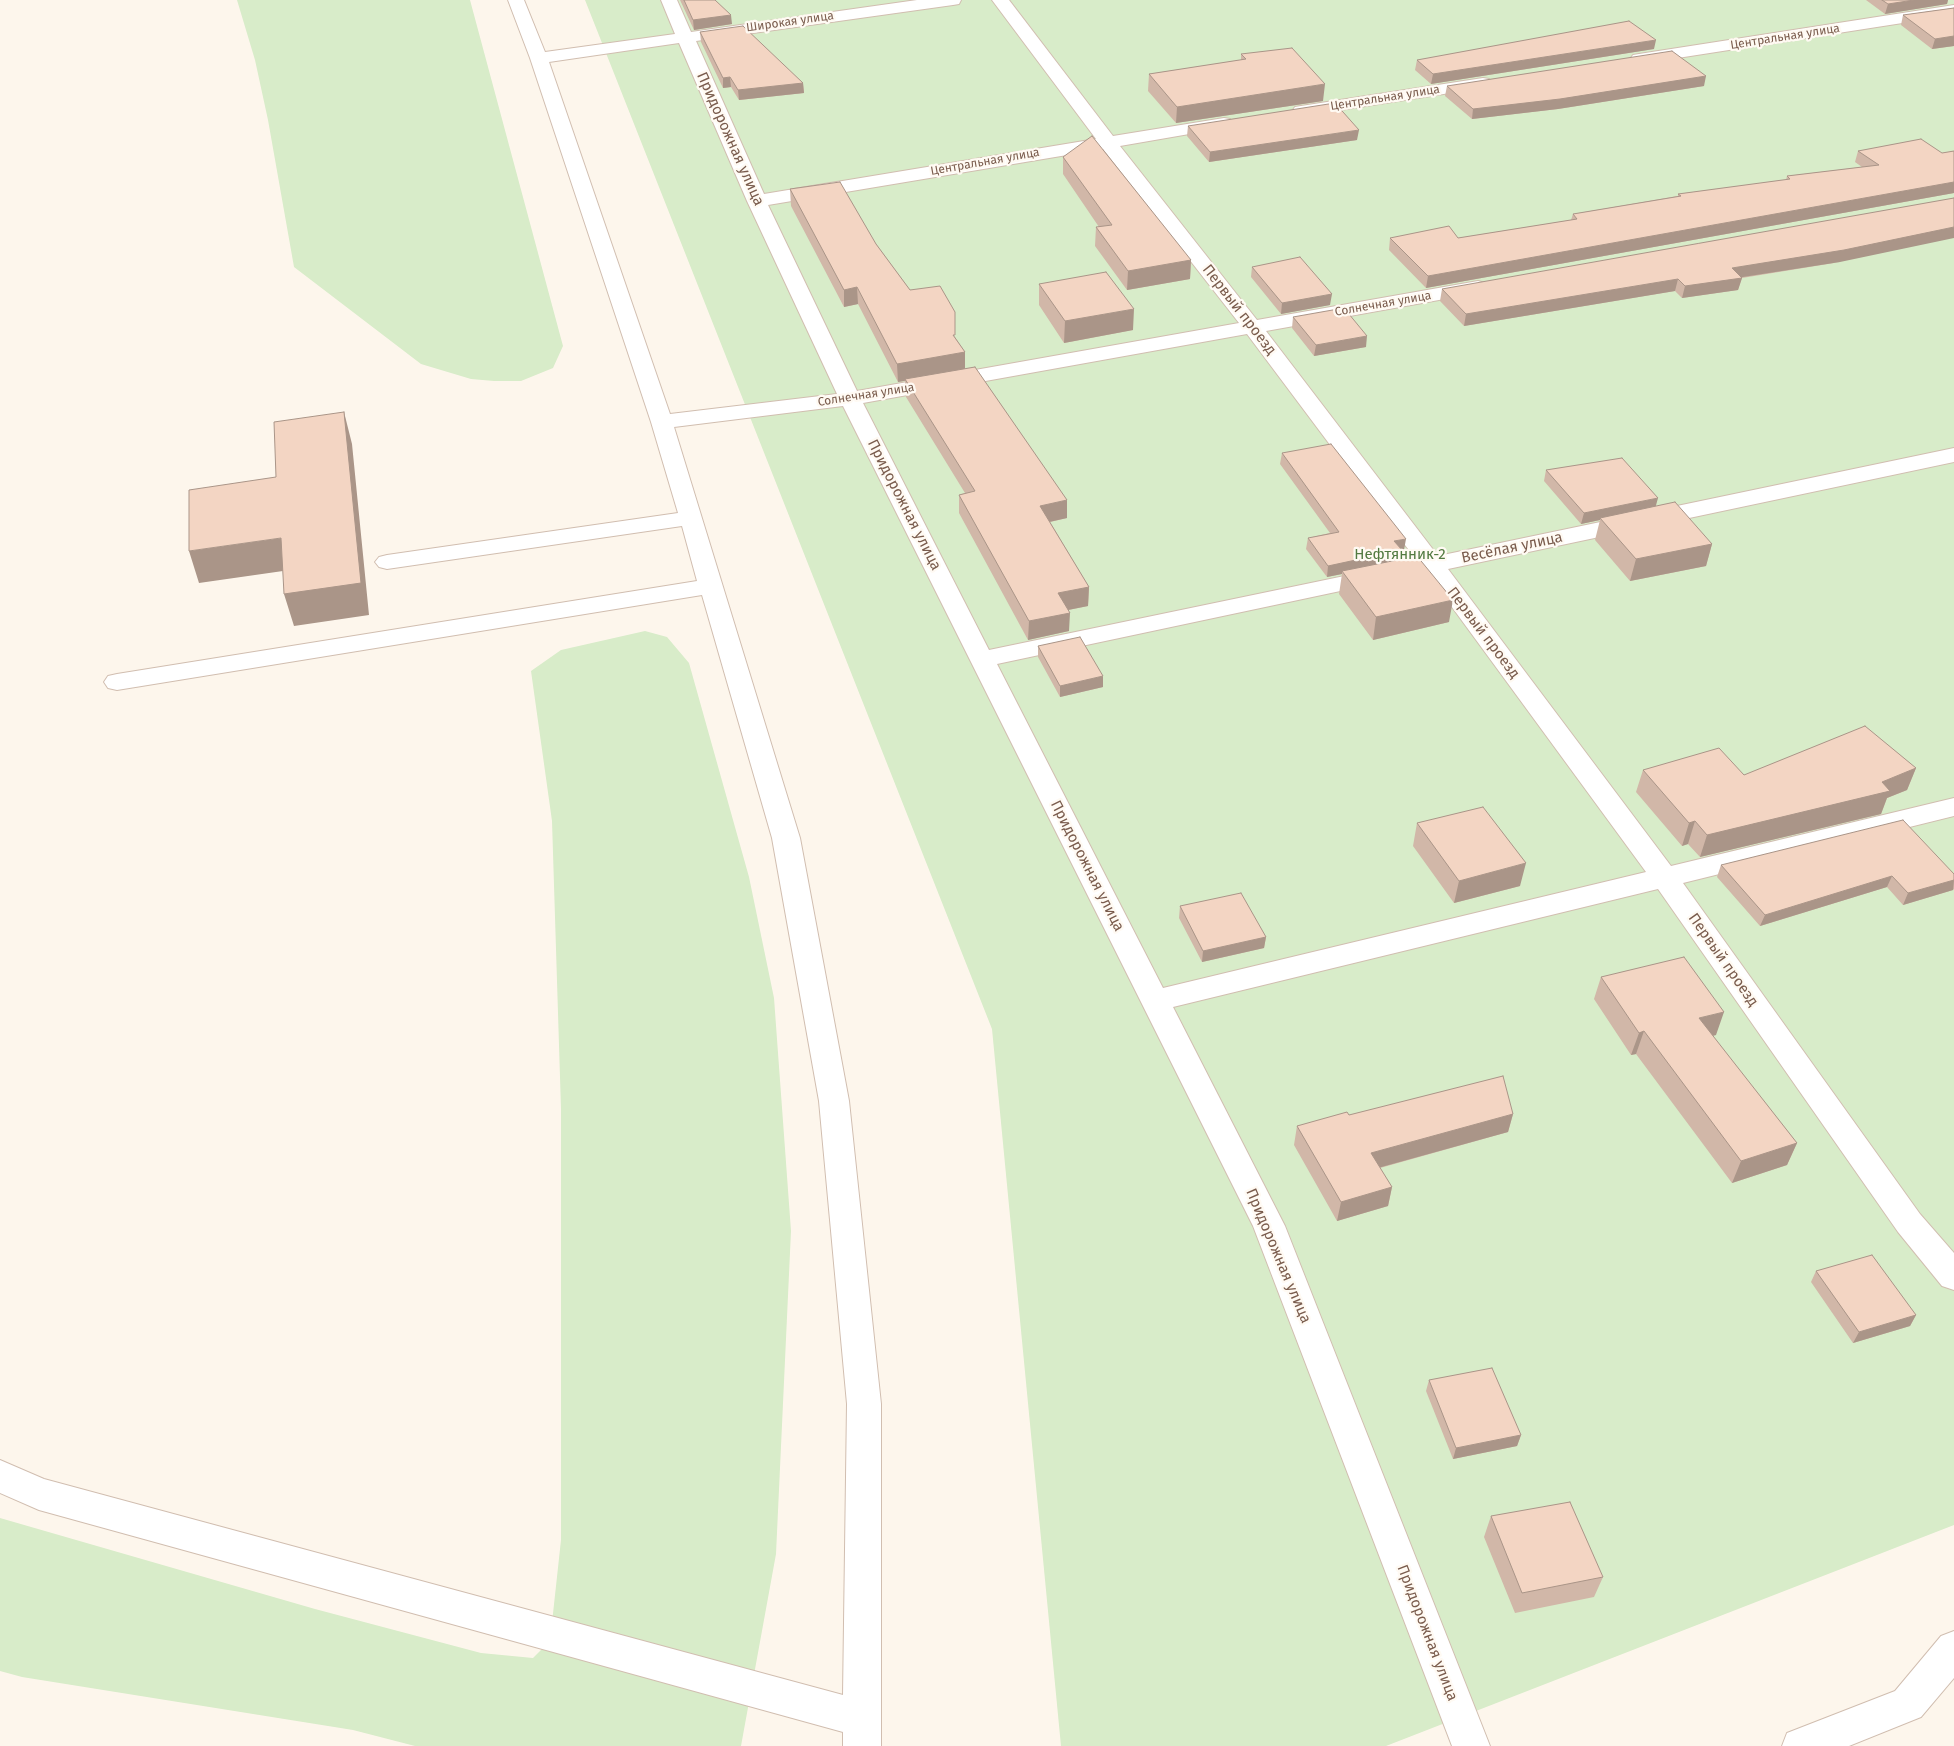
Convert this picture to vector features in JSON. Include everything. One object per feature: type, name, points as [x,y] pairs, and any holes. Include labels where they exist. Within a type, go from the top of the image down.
[{"type":"street","points":[[0,1476],[39,1494],[862,1732],[864,1404],[834,1101],[786,838],[662,422],[539,58],[516,0]]},
{"type":"street","name":"Придорожная улица","points":[[669,0],[757,201],[850,399],[1268,1226],[1471,1746]]},
{"type":"street","name":"Широкая улица","points":[[539,58],[953,0]]},
{"type":"street","name":"Первый проезд","points":[[1000,0],[1432,564],[1665,878],[1909,1223],[1954,1276]]},
{"type":"street","name":"Центральная улица","points":[[1619,62],[1954,10]]},
{"type":"street","name":"Центральная улица","points":[[1284,114],[1501,80]]},
{"type":"street","name":"Центральная улица","points":[[757,201],[1245,120]]},
{"type":"street","name":"Солнечная улица","points":[[662,422],[850,399],[1496,283]]},
{"type":"street","name":"Весёлая улица","points":[[982,659],[1954,455]]},
{"type":"street","points":[[387,562],[691,518]]},
{"type":"street","points":[[117,682],[711,586]]},
{"type":"street","points":[[1155,1001],[1954,807]]},
{"type":"street","points":[[1801,1746],[1908,1704],[1954,1649]]},
{"type":"green space","points":[[237,0],[470,0],[563,346],[553,368],[521,381],[494,381],[471,379],[421,364],[294,267],[268,120],[255,60]]},
{"type":"green space","name":"Нефтянник-2","points":[[585,0],[1954,0],[1954,1525],[1386,1746],[1061,1746],[992,1029]]},
{"type":"green space","points":[[645,631],[667,637],[689,663],[749,877],[774,998],[791,1231],[776,1554],[741,1746],[415,1746],[353,1730],[22,1677],[0,1671],[0,1518],[315,1609],[481,1653],[533,1658],[550,1641],[561,1540],[561,1109],[552,821],[531,671],[561,650]]},
{"type":"building","points":[[684,0],[715,0],[731,15],[693,20]]},
{"type":"building","points":[[1882,0],[1914,0],[1888,4]]},
{"type":"building","points":[[1954,8],[1954,36],[1935,39],[1903,15]]},
{"type":"building","points":[[1629,21],[1656,40],[1433,74],[1417,60]]},
{"type":"building","points":[[743,26],[803,83],[738,90],[730,77],[723,78],[700,32]]},
{"type":"building","points":[[1292,48],[1325,84],[1177,107],[1149,74],[1246,59],[1241,54]]},
{"type":"building","points":[[1672,51],[1706,76],[1560,99],[1473,109],[1447,86]]},
{"type":"building","points":[[1335,103],[1359,130],[1210,152],[1188,126]]},
{"type":"building","points":[[1092,136],[1191,260],[1128,271],[1096,227],[1112,225],[1063,157]]},
{"type":"building","points":[[1921,139],[1942,153],[1954,151],[1954,182],[1428,276],[1390,238],[1449,226],[1458,238],[1577,219],[1573,214],[1681,196],[1678,194],[1790,179],[1787,176],[1879,165],[1858,151]]},
{"type":"building","points":[[840,182],[876,244],[910,290],[940,286],[955,312],[955,335],[953,335],[965,352],[897,364],[857,287],[844,290],[790,189]]},
{"type":"building","points":[[1954,198],[1954,227],[1844,250],[1732,268],[1742,278],[1685,286],[1678,279],[1466,314],[1442,289]]},
{"type":"building","points":[[1300,257],[1332,294],[1282,303],[1252,267]]},
{"type":"building","points":[[1106,272],[1134,309],[1065,321],[1039,284]]},
{"type":"building","points":[[1344,308],[1367,336],[1316,345],[1293,317]]},
{"type":"building","points":[[975,367],[1067,500],[1040,506],[1089,587],[1058,593],[1070,613],[1029,621],[959,495],[975,491],[905,379]]},
{"type":"building","points":[[344,412],[361,583],[284,594],[281,538],[189,551],[189,490],[276,477],[274,422]]},
{"type":"building","points":[[1331,444],[1406,539],[1394,541],[1402,550],[1328,566],[1308,538],[1339,532],[1282,453]]},
{"type":"building","points":[[1622,458],[1658,498],[1584,513],[1546,470]]},
{"type":"building","points":[[1675,502],[1712,544],[1636,559],[1600,518]]},
{"type":"building","points":[[1417,556],[1453,600],[1376,617],[1342,571]]},
{"type":"building","points":[[1080,637],[1103,676],[1060,686],[1038,646]]},
{"type":"building","points":[[1865,726],[1916,768],[1882,782],[1890,791],[1707,835],[1695,821],[1689,823],[1643,770],[1719,748],[1744,775]]},
{"type":"building","points":[[1483,807],[1526,863],[1459,881],[1417,823]]},
{"type":"building","points":[[1903,820],[1954,874],[1954,880],[1908,893],[1892,876],[1765,915],[1721,865]]},
{"type":"building","points":[[1241,893],[1266,937],[1203,951],[1180,906]]},
{"type":"building","points":[[1684,957],[1724,1012],[1699,1018],[1797,1143],[1741,1161],[1644,1031],[1639,1033],[1601,977]]},
{"type":"building","points":[[1503,1076],[1513,1114],[1371,1153],[1392,1187],[1341,1202],[1297,1126],[1347,1112],[1349,1115]]},
{"type":"building","points":[[1872,1255],[1916,1315],[1859,1332],[1816,1271]]},
{"type":"building","points":[[1492,1368],[1521,1435],[1456,1448],[1429,1380]]},
{"type":"building","points":[[1570,1502],[1603,1577],[1522,1593],[1491,1516]]}]
